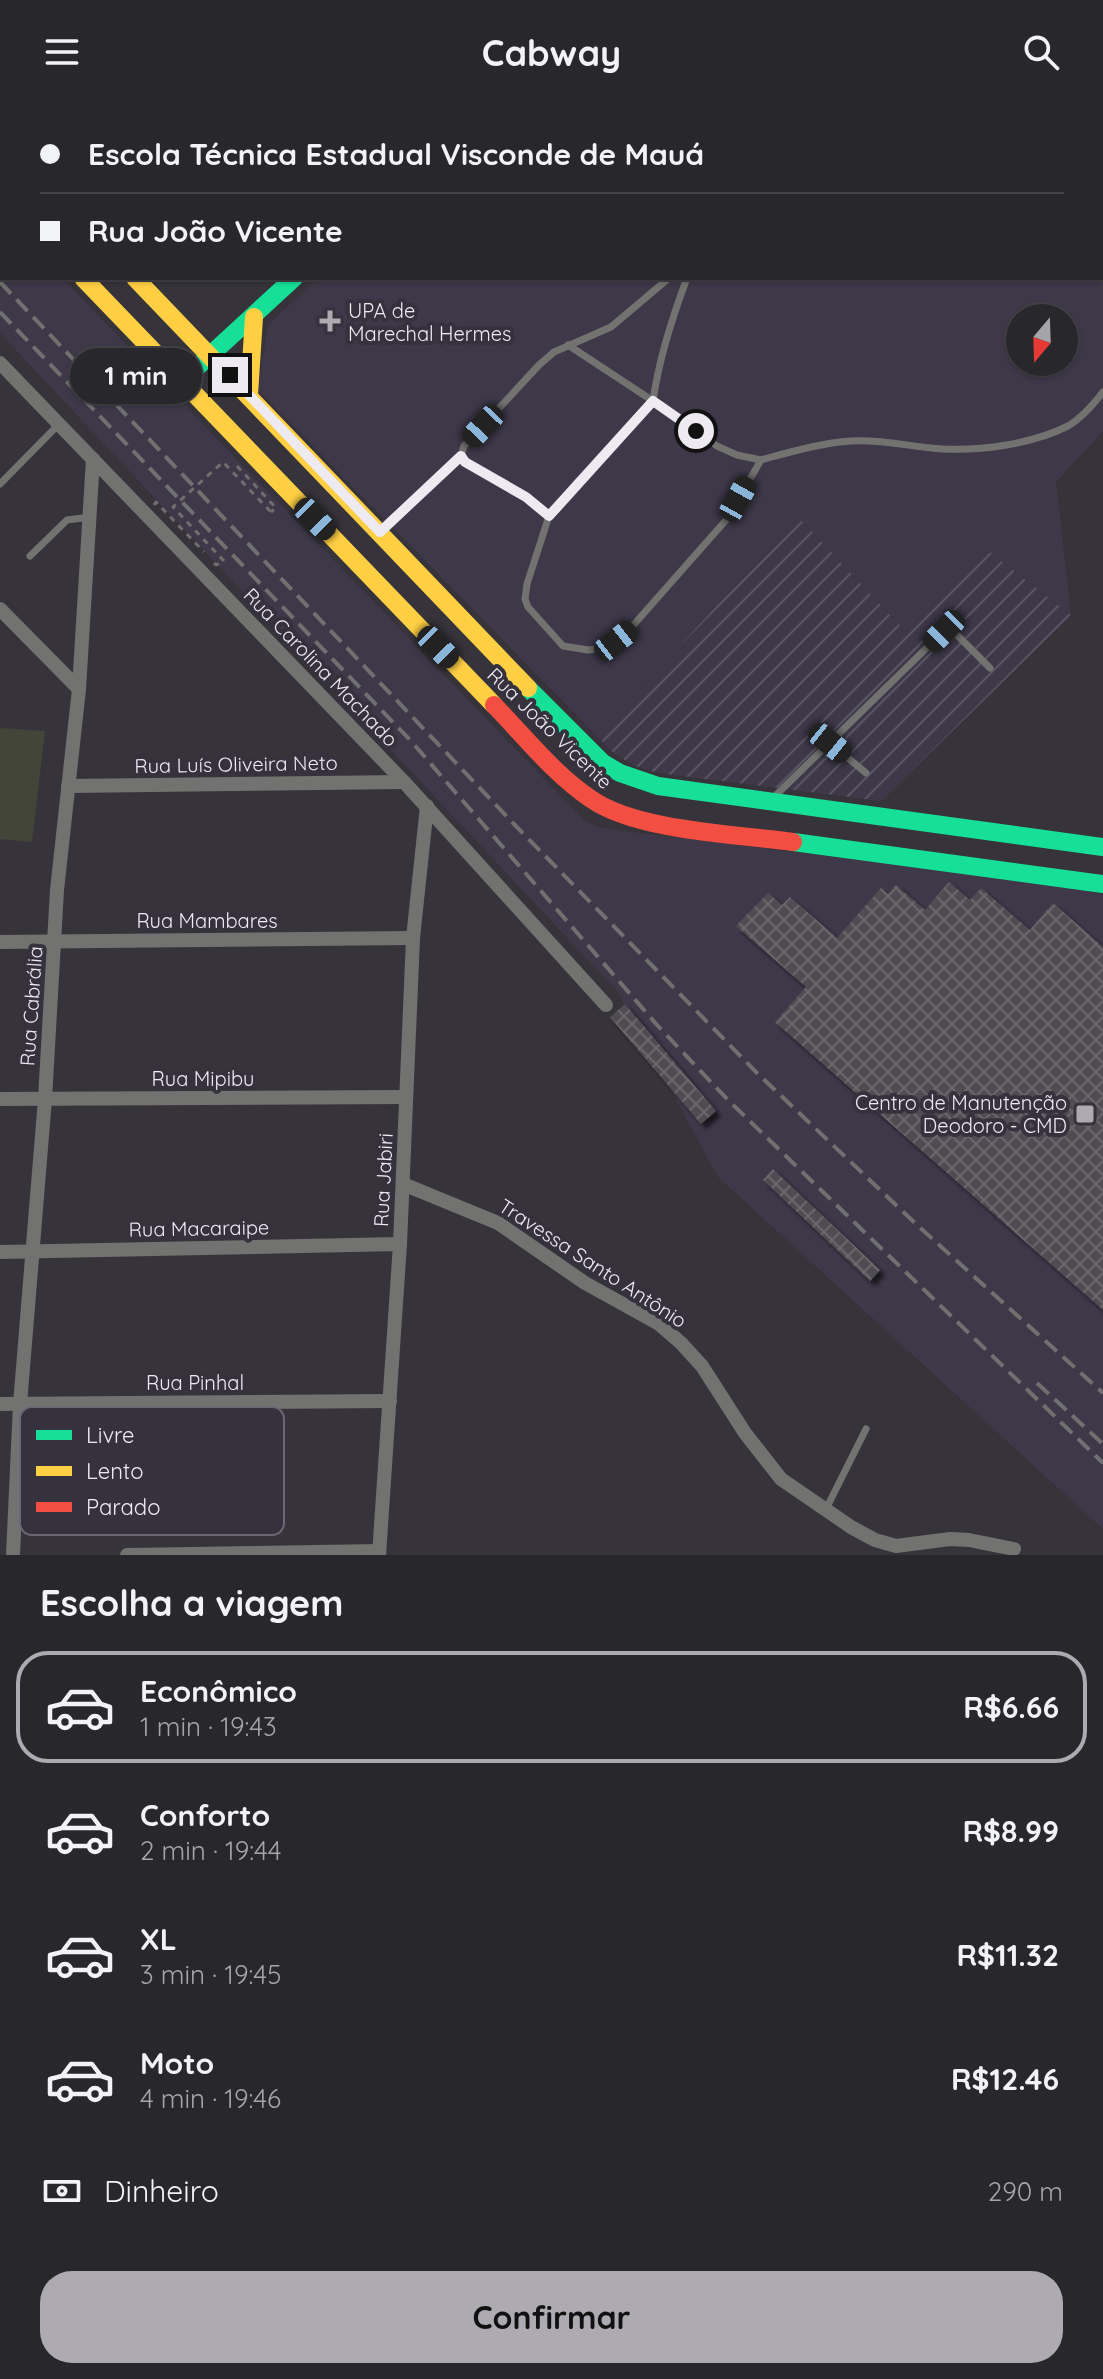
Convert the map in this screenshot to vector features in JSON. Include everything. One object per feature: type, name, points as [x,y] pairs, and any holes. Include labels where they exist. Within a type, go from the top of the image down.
[{"type":"main road","name":"Rua João Vicente","points":[[85,280],[352,559],[545,731],[638,781],[762,802],[1103,847]]},
{"type":"main road","name":"Rua João Vicente","points":[[137,280],[380,532],[545,731],[575,788],[594,804],[616,815],[643,822],[1103,884]]},
{"type":"main road","points":[[182,381],[292,280]]},
{"type":"main road","points":[[249,395],[254,317]]},
{"type":"main road","points":[[352,559],[380,532]]},
{"type":"main road","points":[[750,838],[762,802]]},
{"type":"street","name":"Rua Carolina Machado","points":[[0,363],[427,806],[606,1005]]},
{"type":"street","name":"Rua Cabrália","points":[[13,1555],[20,1404],[45,1099],[57,890],[79,689],[93,459]]},
{"type":"street","points":[[0,609],[79,689]]},
{"type":"street","name":"Rua Luís Oliveira Neto","points":[[68,786],[404,782]]},
{"type":"street","name":"Rua Jabiri","points":[[379,1553],[400,1244],[413,938],[427,806]]},
{"type":"street","name":"Rua Mambares","points":[[0,942],[413,938]]},
{"type":"street","name":"Rua Mipibu","points":[[0,1099],[406,1097]]},
{"type":"street","name":"Travessa Santo Antônio","points":[[403,1184],[498,1223],[585,1283],[659,1324],[702,1366],[745,1433],[781,1479],[825,1511],[897,1550],[950,1539],[1014,1549]]},
{"type":"street","name":"Rua Macaraipe","points":[[0,1252],[400,1244]]},
{"type":"street","name":"Rua Pinhal","points":[[0,1404],[390,1401]]},
{"type":"street","points":[[127,1555],[379,1553]]},
{"type":"lane","points":[[380,532],[461,456],[464,446],[539,365],[568,345],[611,327],[667,280]]},
{"type":"lane","points":[[686,280],[656,374],[653,401],[549,516],[527,584],[526,603],[563,646],[597,649],[616,641],[727,519],[761,460]]},
{"type":"lane","points":[[568,345],[717,446],[737,455],[761,460],[799,449],[852,441],[894,442],[943,449],[990,447],[1037,437],[1069,425],[1091,407],[1103,392]]},
{"type":"lane","points":[[0,484],[59,424]]},
{"type":"lane","points":[[461,456],[465,462],[526,497],[549,516]]},
{"type":"lane","points":[[30,556],[67,520],[90,517]]},
{"type":"lane","points":[[762,802],[830,743],[944,631],[953,631],[990,668]]},
{"type":"lane","points":[[830,743],[866,773]]},
{"type":"lane","points":[[825,1511],[866,1429]]},
{"type":"path","points":[[224,561],[173,507],[223,462],[271,512]]},
{"type":"shaded area","points":[[0,280],[64,280],[585,821],[597,827],[616,830],[1063,885],[1103,895],[1103,1529],[718,1177],[617,991],[0,333]]},
{"type":"shaded area","points":[[316,280],[1103,280],[1103,431],[1056,482],[1071,615],[986,549],[906,632],[799,518],[596,735],[258,390],[268,325]]},
{"type":"shaded area","points":[[799,518],[906,632],[986,549],[1071,615],[881,801],[658,773],[635,766],[615,754],[596,735]]},
{"type":"green space","points":[[0,728],[45,731],[32,842],[0,839]]},
{"type":"building","points":[[949,882],[970,900],[981,888],[1030,930],[1053,903],[1103,947],[1103,1310],[775,1022],[806,987],[736,926],[768,893],[782,905],[790,897],[837,938],[881,888],[888,894],[896,885],[925,910]]},
{"type":"building","points":[[625,1004],[716,1111],[701,1124],[610,1017]]},
{"type":"building","points":[[773,1169],[880,1270],[870,1281],[763,1180]]},
{"type":"railway","points":[[0,282],[512,822],[756,1072],[916,1224],[1103,1393]]},
{"type":"railway","points":[[0,312],[411,741],[657,1025],[728,1100],[1103,1463]]},
{"type":"railway","points":[[1037,1383],[1103,1444]]},
{"type":"traffic: fast","points":[[182,381],[292,280]]},
{"type":"traffic: fast","points":[[528,688],[603,763],[620,773],[658,786],[1103,847]]},
{"type":"traffic: fast","points":[[793,842],[1103,884]]},
{"type":"traffic: slow","points":[[85,280],[494,705]]},
{"type":"traffic: slow","points":[[137,280],[528,688]]},
{"type":"traffic: slow","points":[[249,395],[254,317]]},
{"type":"traffic: jam","points":[[494,705],[565,778],[611,810],[688,830],[793,842]]},
{"type":"place","name":"UPA de Marechal Hermes","points":[[330,321]]},
{"type":"place","name":"Centro de Manutenção Deodoro - CMD","points":[[1085,1114]]},
{"type":"route","points":[[230,375],[380,532],[461,456],[465,462],[526,497],[549,516],[653,401],[696,431]]}]
